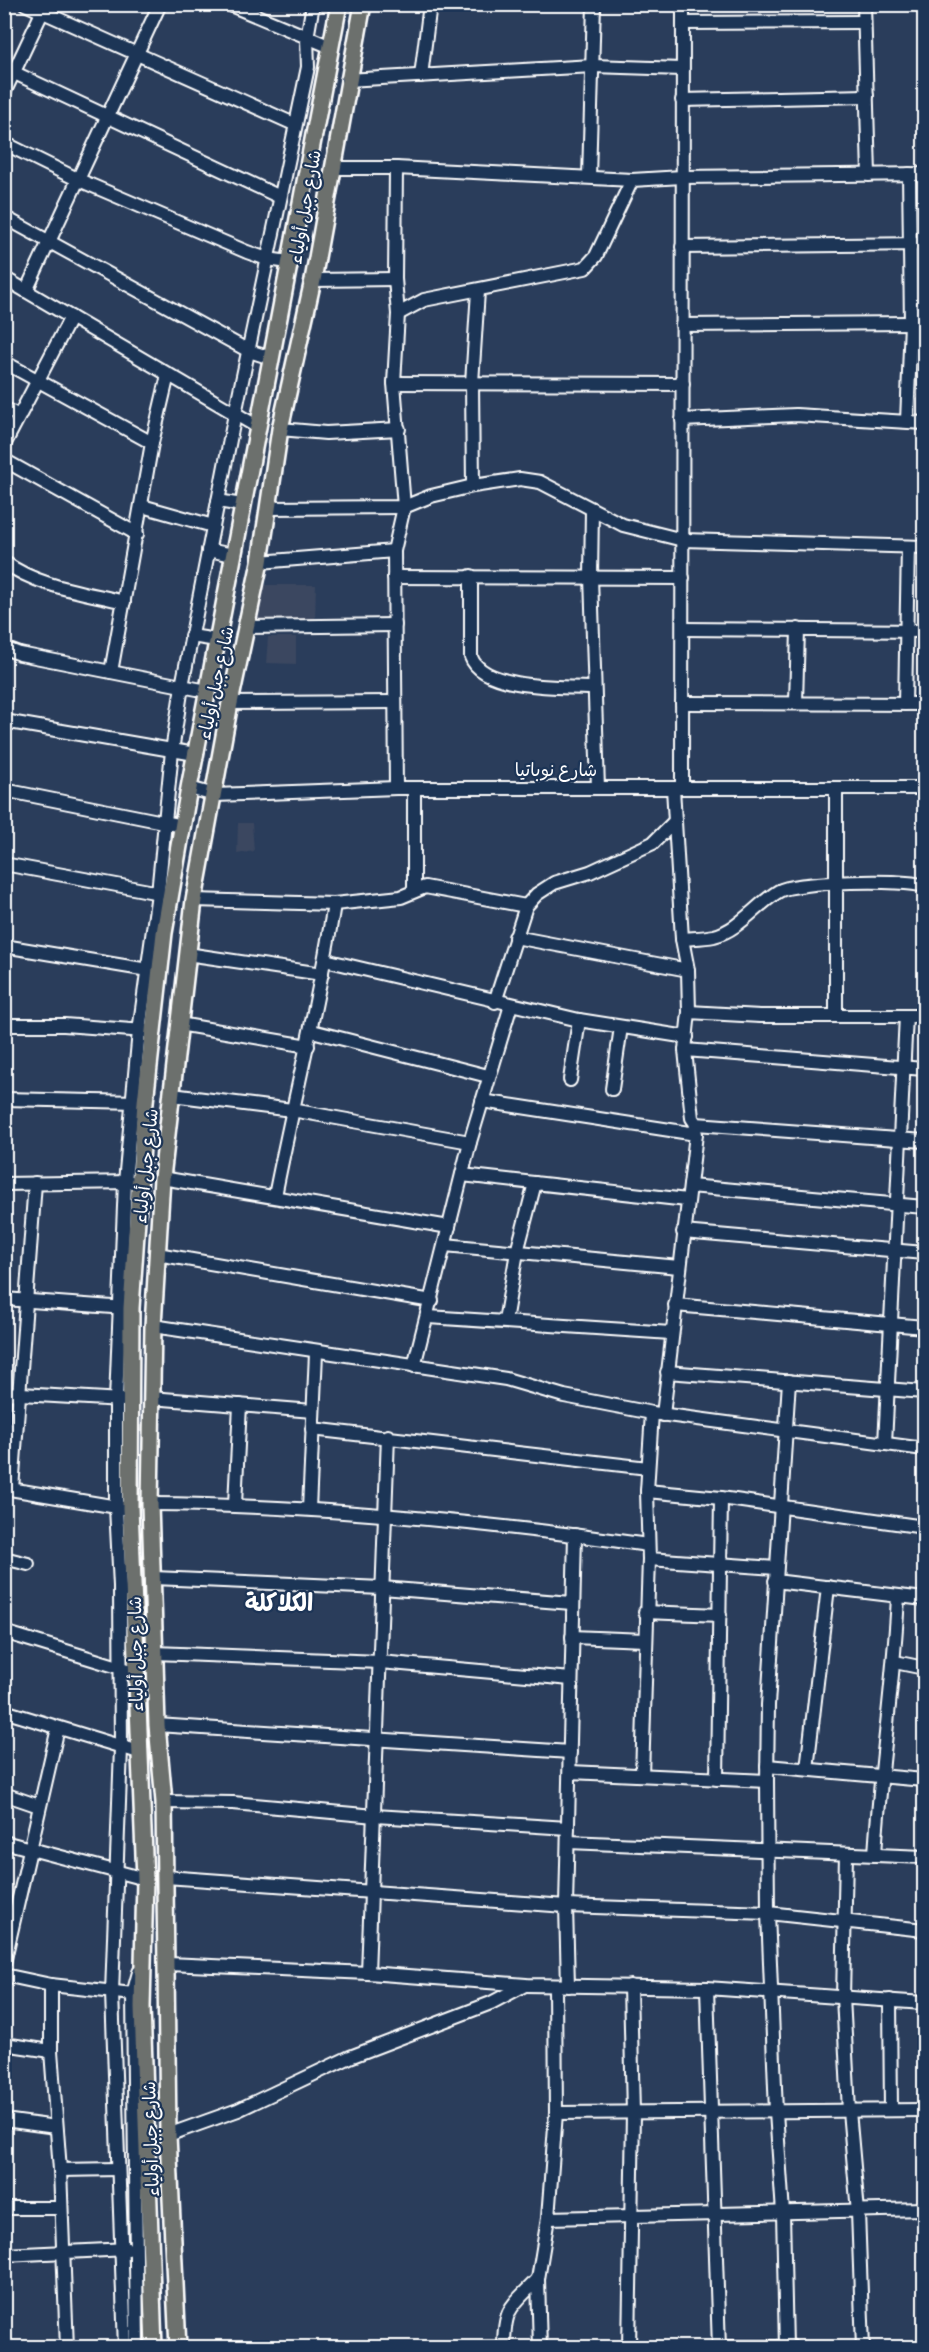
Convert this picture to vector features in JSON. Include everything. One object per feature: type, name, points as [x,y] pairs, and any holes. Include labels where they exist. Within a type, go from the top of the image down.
[{"type":"main road","name":"شارع جبل أولياء","points":[[154,2348],[142,1968],[145,1880],[139,1752],[128,1670],[123,1508],[125,1308],[138,1102],[164,894],[183,826],[242,505],[339,4]]},
{"type":"main road","name":"شارع جبل أولياء","points":[[178,2348],[168,2135],[168,1964],[164,1802],[157,1725],[150,1504],[153,1326],[162,1178],[194,900],[230,703],[260,562],[280,429],[313,280],[347,80],[363,4]]},
{"type":"street","points":[[26,4],[44,8],[137,54],[294,124]]},
{"type":"street","points":[[26,291],[160,4]]},
{"type":"street","points":[[228,4],[331,47]]},
{"type":"street","points":[[4,864],[164,894],[164,823],[182,686],[235,414],[309,60],[307,38],[313,4]]},
{"type":"street","points":[[421,76],[430,4]]},
{"type":"street","points":[[589,177],[594,4]]},
{"type":"street","points":[[642,1776],[645,1612],[649,1559],[648,1468],[667,1372],[682,1232],[697,1136],[692,1118],[686,1043],[689,1012],[688,970],[682,939],[675,821],[682,703],[683,629],[683,4]]},
{"type":"street","points":[[864,4],[869,175]]},
{"type":"street","points":[[4,93],[9,71],[44,8]]},
{"type":"street","points":[[683,23],[864,22]]},
{"type":"street","points":[[347,80],[592,66],[682,69]]},
{"type":"street","points":[[9,71],[280,196]]},
{"type":"street","points":[[682,100],[867,96]]},
{"type":"street","points":[[4,143],[79,180],[267,259],[289,262]]},
{"type":"street","points":[[286,164],[308,168]]},
{"type":"street","points":[[332,168],[396,168],[632,180],[682,177],[924,174]]},
{"type":"street","points":[[396,168],[395,279],[398,314],[394,383],[404,507],[394,551],[396,788]]},
{"type":"street","points":[[907,421],[911,323],[909,174]]},
{"type":"street","points":[[398,314],[424,300],[570,273],[590,265],[632,180]]},
{"type":"street","points":[[4,217],[249,351],[271,358]]},
{"type":"street","points":[[682,247],[924,244]]},
{"type":"street","points":[[4,278],[258,427]]},
{"type":"street","points":[[313,280],[395,279]]},
{"type":"street","points":[[473,486],[472,383],[478,291]]},
{"type":"street","points":[[4,445],[71,317]]},
{"type":"street","points":[[682,325],[911,323]]},
{"type":"street","points":[[4,362],[39,379],[152,443]]},
{"type":"street","points":[[111,672],[152,443],[168,375]]},
{"type":"street","points":[[394,383],[682,384]]},
{"type":"street","points":[[4,408],[19,416]]},
{"type":"street","points":[[682,420],[796,415],[924,423]]},
{"type":"street","points":[[280,429],[326,433],[399,429]]},
{"type":"street","points":[[4,460],[137,534]]},
{"type":"street","points":[[267,508],[404,507],[431,496],[473,486],[529,480],[540,482],[623,525],[683,540],[924,547]]},
{"type":"street","points":[[218,501],[242,505]]},
{"type":"street","points":[[142,506],[213,526]]},
{"type":"street","points":[[592,509],[591,577],[598,788]]},
{"type":"street","points":[[905,704],[908,547]]},
{"type":"street","points":[[208,550],[233,555]]},
{"type":"street","points":[[260,562],[394,551]]},
{"type":"street","points":[[4,562],[32,578],[124,602]]},
{"type":"street","points":[[471,576],[471,657],[476,666],[487,674],[520,684],[594,688]]},
{"type":"street","points":[[394,577],[683,578]]},
{"type":"street","points":[[248,627],[395,625]]},
{"type":"street","points":[[683,629],[924,631]]},
{"type":"street","points":[[796,703],[798,629]]},
{"type":"street","points":[[191,636],[217,640]]},
{"type":"street","points":[[4,648],[20,654],[207,691]]},
{"type":"street","points":[[230,703],[395,702]]},
{"type":"street","points":[[682,703],[924,704]]},
{"type":"street","points":[[4,721],[195,754]]},
{"type":"street","name":"شارع نوباتيا","points":[[189,788],[215,795],[396,788],[924,788]]},
{"type":"street","points":[[414,788],[414,891]]},
{"type":"street","points":[[836,788],[836,1016]]},
{"type":"street","points":[[4,790],[183,826]]},
{"type":"street","points":[[495,1002],[526,906],[537,894],[554,883],[590,872],[653,843],[675,821]]},
{"type":"street","points":[[682,939],[723,932],[778,892],[790,886],[836,883],[924,886]]},
{"type":"street","points":[[194,900],[334,904],[401,897],[414,891],[431,888],[526,906]]},
{"type":"street","points":[[275,1196],[292,1110],[312,1031],[334,904]]},
{"type":"street","points":[[515,937],[688,970]]},
{"type":"street","points":[[4,945],[153,971]]},
{"type":"street","points":[[187,954],[322,974]]},
{"type":"street","points":[[325,960],[495,1002],[686,1043],[924,1069]]},
{"type":"street","points":[[414,1366],[470,1142],[511,1005]]},
{"type":"street","points":[[689,1012],[760,1016],[924,1016]]},
{"type":"street","points":[[885,1444],[906,1016]]},
{"type":"street","points":[[570,1080],[579,1020]]},
{"type":"street","points":[[179,1024],[308,1046]]},
{"type":"street","points":[[4,1025],[64,1025],[146,1031]]},
{"type":"street","points":[[612,1089],[621,1028]]},
{"type":"street","points":[[312,1031],[488,1076]]},
{"type":"street","points":[[172,1095],[292,1110],[470,1142]]},
{"type":"street","points":[[4,1099],[138,1102]]},
{"type":"street","points":[[482,1101],[696,1128],[924,1141]]},
{"type":"street","points":[[462,1175],[687,1200]]},
{"type":"street","points":[[162,1178],[449,1227]]},
{"type":"street","points":[[4,1184],[132,1182]]},
{"type":"street","points":[[35,1183],[21,1394],[8,1489],[123,1508]]},
{"type":"street","points":[[505,1321],[517,1252],[535,1184]]},
{"type":"street","points":[[690,1185],[924,1207]]},
{"type":"street","points":[[682,1232],[924,1253]]},
{"type":"street","points":[[445,1245],[679,1267]]},
{"type":"street","points":[[157,1254],[432,1301]]},
{"type":"street","points":[[4,1299],[125,1308]]},
{"type":"street","points":[[675,1305],[924,1327]]},
{"type":"street","points":[[428,1317],[672,1333]]},
{"type":"street","points":[[153,1326],[316,1353],[506,1379],[564,1396],[657,1414],[924,1449]]},
{"type":"street","points":[[309,1509],[316,1353]]},
{"type":"street","points":[[667,1372],[924,1392]]},
{"type":"street","points":[[786,2347],[783,2213],[776,2112],[768,1913],[767,1766],[776,1574],[782,1507],[784,1432],[789,1381]]},
{"type":"street","points":[[4,1393],[123,1400]]},
{"type":"street","points":[[151,1398],[312,1411]]},
{"type":"street","points":[[235,1504],[240,1405]]},
{"type":"street","points":[[312,1429],[388,1436],[648,1468]]},
{"type":"street","points":[[368,1973],[388,1436]]},
{"type":"street","points":[[647,1491],[722,1498],[924,1527]]},
{"type":"street","points":[[717,1779],[722,1498]]},
{"type":"street","points":[[150,1504],[235,1504],[385,1514],[648,1545]]},
{"type":"street","points":[[568,1986],[566,1906],[575,1535]]},
{"type":"street","points":[[4,1558],[28,1564]]},
{"type":"street","points":[[649,1559],[721,1564],[828,1587],[924,1599]]},
{"type":"street","points":[[154,1578],[382,1588],[572,1602]]},
{"type":"street","points":[[807,1769],[828,1587]]},
{"type":"street","points":[[874,1855],[880,1776],[895,1662],[898,1596]]},
{"type":"street","points":[[645,1612],[720,1615]]},
{"type":"street","points":[[4,1632],[128,1670],[121,1748],[112,1993],[125,2348]]},
{"type":"street","points":[[572,1637],[645,1640]]},
{"type":"street","points":[[155,1653],[380,1662],[571,1679]]},
{"type":"street","points":[[895,1662],[924,1668]]},
{"type":"street","points":[[4,1711],[139,1752]]},
{"type":"street","points":[[157,1725],[570,1752]]},
{"type":"street","points":[[4,1963],[58,1728]]},
{"type":"street","points":[[767,1766],[924,1780]]},
{"type":"street","points":[[570,1772],[767,1781]]},
{"type":"street","points":[[4,1794],[39,1806]]},
{"type":"street","points":[[164,1802],[234,1803],[375,1816],[568,1828]]},
{"type":"street","points":[[4,1842],[145,1880]]},
{"type":"street","points":[[568,1842],[924,1857]]},
{"type":"street","points":[[846,1854],[843,1997],[849,2111],[858,2212],[863,2348]]},
{"type":"street","points":[[166,1877],[566,1906],[768,1913],[924,1930]]},
{"type":"street","points":[[168,1964],[368,1973],[526,1985],[707,1988],[924,2002]]},
{"type":"street","points":[[137,2348],[134,1994],[142,1968]]},
{"type":"street","points":[[4,1975],[51,1985],[134,1994]]},
{"type":"street","points":[[51,1985],[51,2051],[60,2170],[68,2348]]},
{"type":"street","points":[[168,2135],[238,2110],[350,2057],[491,2003],[526,1985]]},
{"type":"street","points":[[540,2348],[538,2279],[548,2218],[556,2113],[555,1986]]},
{"type":"street","points":[[629,2348],[633,2216],[630,1986]]},
{"type":"street","points":[[707,1988],[718,2347],[794,2348]]},
{"type":"street","points":[[890,2000],[891,2109]]},
{"type":"street","points":[[4,2044],[51,2051]]},
{"type":"street","points":[[556,2113],[924,2109]]},
{"type":"street","points":[[4,2120],[56,2127]]},
{"type":"street","points":[[60,2170],[118,2169]]},
{"type":"street","points":[[4,2208],[61,2208]]},
{"type":"street","points":[[548,2218],[924,2210]]},
{"type":"street","points":[[4,2255],[135,2250]]},
{"type":"street","points":[[504,2348],[504,2323],[508,2310],[538,2279]]},
{"type":"shaded area","points":[[260,585],[316,585],[315,622],[252,620]]},
{"type":"shaded area","points":[[268,637],[296,637],[296,664],[266,663]]},
{"type":"shaded area","points":[[238,823],[252,823],[254,851],[237,854]]},
{"type":"district","name":"الكلاكلة","points":[[279,1603]]}]
